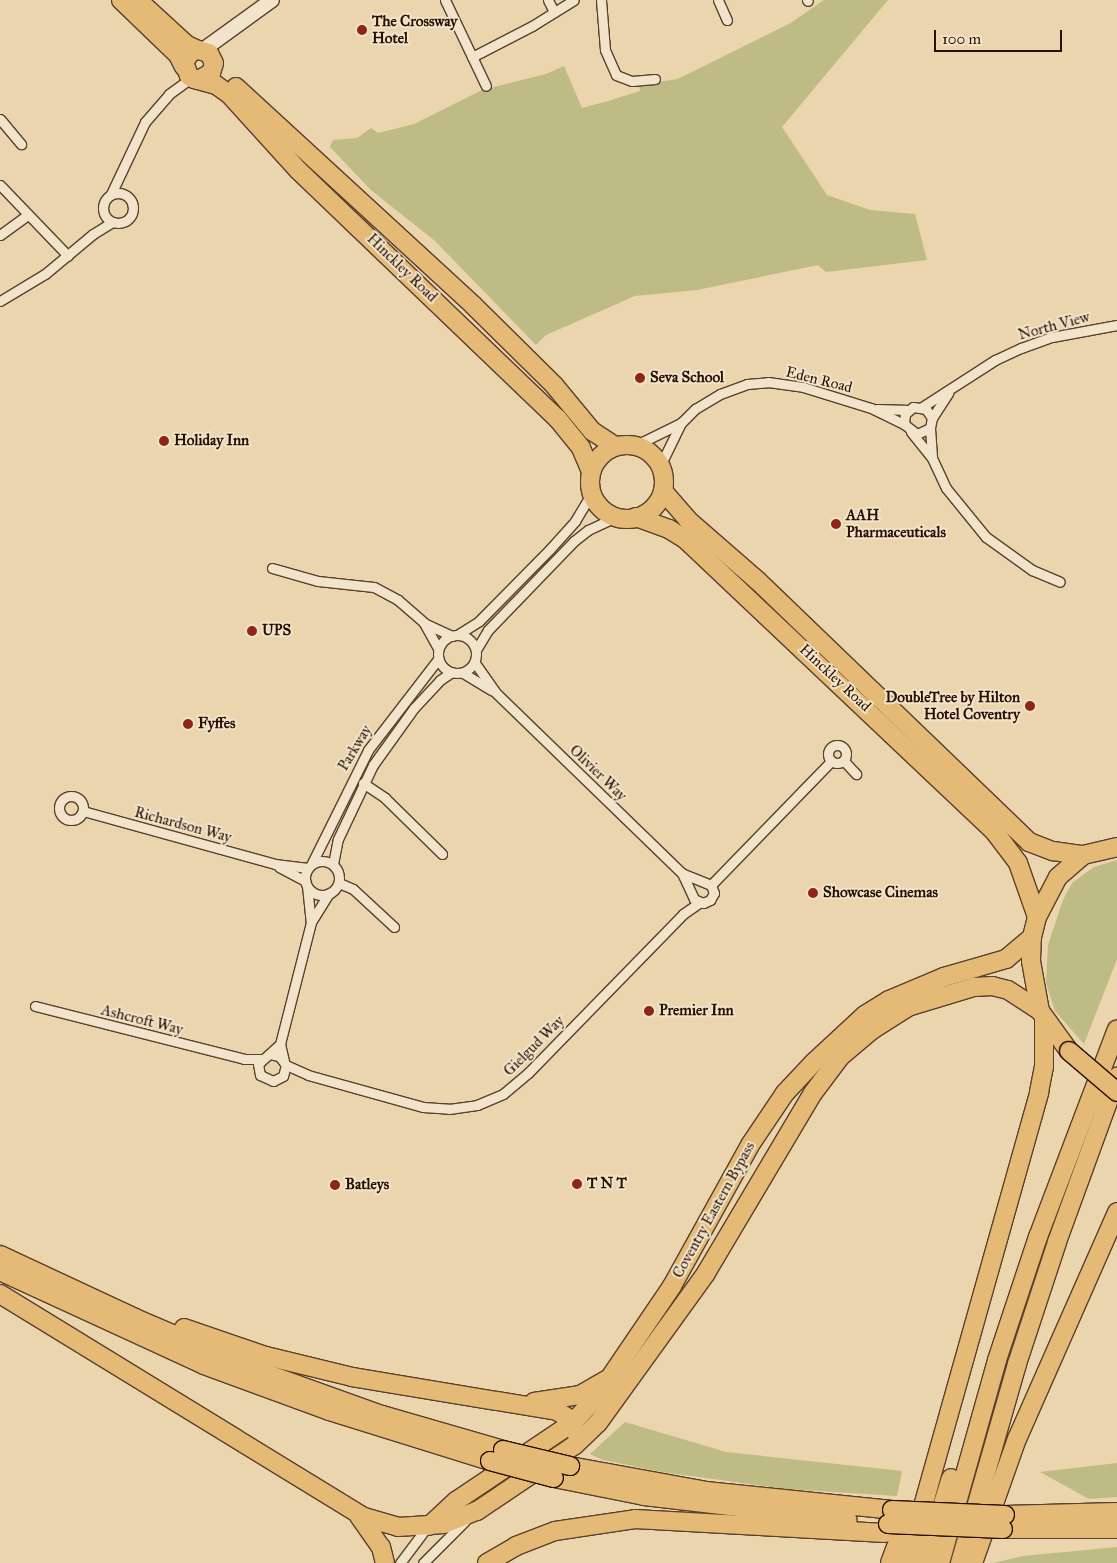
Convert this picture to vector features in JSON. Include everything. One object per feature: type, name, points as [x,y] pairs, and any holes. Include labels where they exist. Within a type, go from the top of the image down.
[{"type":"highway","points":[[121,0],[178,56],[190,74]]},
{"type":"highway","name":"Hinckley Road","points":[[137,0],[187,45],[207,55],[223,76],[473,305],[554,385],[592,431],[615,446]]},
{"type":"highway","points":[[207,55],[211,74],[190,74],[186,56],[207,55]]},
{"type":"highway","name":"Hinckley Road","points":[[190,74],[216,85],[229,94],[298,170],[550,412],[578,444],[591,472]]},
{"type":"highway","points":[[615,446],[634,446],[651,455],[660,466],[664,491],[655,508],[636,517],[614,518],[602,511],[591,494],[591,472],[603,453],[615,446]]},
{"type":"highway","name":"Hinckley Road","points":[[664,491],[688,520],[758,581],[1029,842],[1053,851],[1083,854]]},
{"type":"highway","name":"Hinckley Road","points":[[636,517],[669,529],[685,539],[994,831],[1018,863],[1037,917]]},
{"type":"highway","points":[[907,1563],[1039,1092],[1044,1067],[1042,1014],[1032,969],[1032,937],[1037,917],[1058,876],[1083,854],[1114,845]]},
{"type":"highway","name":"Coventry Eastern Bypass","points":[[427,1527],[456,1501],[572,1422],[596,1398],[672,1286],[750,1145],[785,1093],[814,1062],[865,1014],[889,1000],[944,977],[1006,959],[1032,937]]},
{"type":"highway","name":"Coventry Eastern Bypass","points":[[355,1512],[379,1523],[398,1527],[427,1527],[477,1511],[574,1445],[605,1416],[683,1308],[813,1093],[840,1057],[872,1030],[908,1007],[964,989],[992,986],[1008,990],[1042,1014]]},
{"type":"highway","points":[[1042,1014],[1069,1051],[1117,1092]]},
{"type":"highway","points":[[940,1563],[997,1360],[1038,1237],[1117,1029]]},
{"type":"highway","points":[[960,1563],[1017,1364],[1117,1077]]},
{"type":"highway","points":[[973,1563],[1017,1439],[1117,1212]]},
{"type":"highway","points":[[0,1255],[135,1318],[328,1397],[554,1478],[664,1499],[928,1526],[1004,1522],[1117,1512]]},
{"type":"highway","points":[[0,1271],[204,1365],[353,1419],[496,1456],[570,1466],[888,1522]]},
{"type":"highway","points":[[0,1294],[355,1512],[374,1535],[385,1563]]},
{"type":"highway","points":[[135,1318],[179,1325],[266,1356],[352,1377],[557,1411],[572,1422],[574,1445]]},
{"type":"highway","points":[[890,1563],[974,1321]]},
{"type":"highway","points":[[924,1563],[954,1467],[997,1360]]},
{"type":"highway","points":[[521,1404],[580,1395],[600,1386],[618,1368]]},
{"type":"highway","points":[[490,1561],[516,1546],[570,1527],[635,1520],[1004,1522],[1117,1529]]},
{"type":"street","points":[[207,55],[225,36],[256,9],[272,0]]},
{"type":"street","points":[[445,0],[486,86]]},
{"type":"street","points":[[548,0],[554,12]]},
{"type":"street","points":[[472,57],[574,0]]},
{"type":"street","points":[[601,0],[605,50],[616,75],[632,81],[655,79]]},
{"type":"street","points":[[718,0],[727,20]]},
{"type":"street","points":[[109,219],[102,205],[116,193],[122,169],[145,122],[190,74]]},
{"type":"street","points":[[0,119],[21,144]]},
{"type":"street","points":[[0,185],[68,256]]},
{"type":"street","points":[[109,219],[123,222],[132,214],[131,201],[116,193]]},
{"type":"street","points":[[0,235],[28,215]]},
{"type":"street","points":[[0,301],[32,284],[68,256],[109,219]]},
{"type":"street","name":"North View","points":[[950,391],[977,370],[1021,348],[1052,338],[1117,324]]},
{"type":"street","name":"Eden Road","points":[[634,446],[681,423],[695,409],[720,394],[747,384],[768,382],[803,387],[871,408]]},
{"type":"street","points":[[871,408],[909,410],[922,407],[950,391]]},
{"type":"street","points":[[932,458],[930,428],[932,418],[950,391]]},
{"type":"street","points":[[922,407],[932,418]]},
{"type":"street","points":[[871,408],[904,424],[932,458],[946,488],[986,537],[1032,570],[1060,582]]},
{"type":"street","points":[[904,424],[909,410]]},
{"type":"street","name":"Eden Road","points":[[660,466],[681,423]]},
{"type":"street","points":[[910,432],[922,434],[930,428]]},
{"type":"street","points":[[438,648],[454,635],[479,621],[550,549],[575,520],[591,494]]},
{"type":"street","points":[[272,568],[318,581],[374,587],[398,600],[424,623],[438,648],[438,659],[452,672],[463,673],[475,662],[476,650],[488,630],[574,541],[588,530],[614,518]]},
{"type":"street","points":[[424,623],[470,641],[476,650]]},
{"type":"street","name":"Parkway","points":[[310,866],[368,750],[438,659]]},
{"type":"street","name":"Olivier Way","points":[[475,662],[495,692],[682,873],[693,893]]},
{"type":"street","name":"Parkway","points":[[333,864],[338,839],[363,783],[408,714],[440,680],[452,672]]},
{"type":"street","name":"Olivier Way","points":[[463,673],[495,692]]},
{"type":"street","points":[[831,761],[828,753],[838,745],[845,750],[844,760],[856,774]]},
{"type":"street","points":[[711,886],[700,882],[693,893],[700,902],[711,899],[711,886],[831,761],[844,760]]},
{"type":"street","points":[[363,783],[385,798],[442,854]]},
{"type":"street","name":"Richardson Way","points":[[84,812],[275,864],[310,866]]},
{"type":"street","points":[[283,1076],[285,1063],[280,1044],[310,922],[306,883],[310,866],[324,860],[333,864],[339,873],[339,883],[310,922]]},
{"type":"street","name":"Richardson Way","points":[[275,864],[306,883]]},
{"type":"street","name":"Olivier Way","points":[[682,873],[700,882]]},
{"type":"street","points":[[306,883],[316,894],[329,894]]},
{"type":"street","points":[[339,883],[353,889],[394,927]]},
{"type":"street","name":"Gielgud Way","points":[[683,914],[693,893]]},
{"type":"street","name":"Gielgud Way","points":[[285,1063],[308,1075],[423,1107],[464,1108],[491,1099],[528,1074],[683,914],[700,902]]},
{"type":"street","name":"Ashcroft Way","points":[[34,1006],[244,1059],[261,1060]]},
{"type":"street","points":[[258,1069],[261,1060],[280,1044]]},
{"type":"street","points":[[270,1054],[285,1063]]},
{"type":"street","name":"Ashcroft Way","points":[[244,1059],[258,1069],[268,1081],[283,1076]]},
{"type":"street","name":"Gielgud Way","points":[[283,1076],[308,1075]]},
{"type":"street","points":[[423,1563],[442,1541],[477,1511]]},
{"type":"street","points":[[400,1563],[427,1527]]},
{"type":"shaded area","points":[[824,0],[888,0],[782,127],[827,195],[870,210],[915,214],[927,260],[826,272],[818,265],[697,290],[635,296],[546,335],[536,345],[435,241],[371,190],[330,147],[333,140],[357,138],[371,128],[378,133],[414,124],[482,90],[546,74],[564,66],[582,108],[608,101],[640,91],[639,85],[677,79],[692,72],[789,24]]},
{"type":"shaded area","points":[[1117,860],[1117,959],[1084,1044],[1055,1011],[1046,983],[1048,945],[1063,900],[1072,883],[1094,867]]},
{"type":"shaded area","points":[[625,1422],[726,1452],[902,1471],[897,1496],[785,1489],[662,1472],[603,1460],[590,1454]]},
{"type":"shaded area","points":[[1117,1463],[1117,1497],[1089,1499],[1040,1472]]},
{"type":"shaded area","points":[[1117,1547],[1117,1563],[993,1563],[1023,1556]]},
{"type":"place","name":"The Crossway Hotel","points":[[362,30]]},
{"type":"place","name":"Seva School","points":[[640,378]]},
{"type":"place","name":"Holiday Inn","points":[[164,441]]},
{"type":"place","name":"AAH Pharmaceuticals","points":[[836,524]]},
{"type":"place","name":"UPS","points":[[252,631]]},
{"type":"place","name":"DoubleTree by Hilton Hotel Coventry","points":[[1030,706]]},
{"type":"place","name":"Fyffes","points":[[188,724]]},
{"type":"place","name":"Showcase Cinemas","points":[[813,893]]},
{"type":"place","name":"Premier Inn","points":[[649,1011]]},
{"type":"place","name":"T N T","points":[[577,1184]]},
{"type":"place","name":"Batleys","points":[[335,1185]]}]
